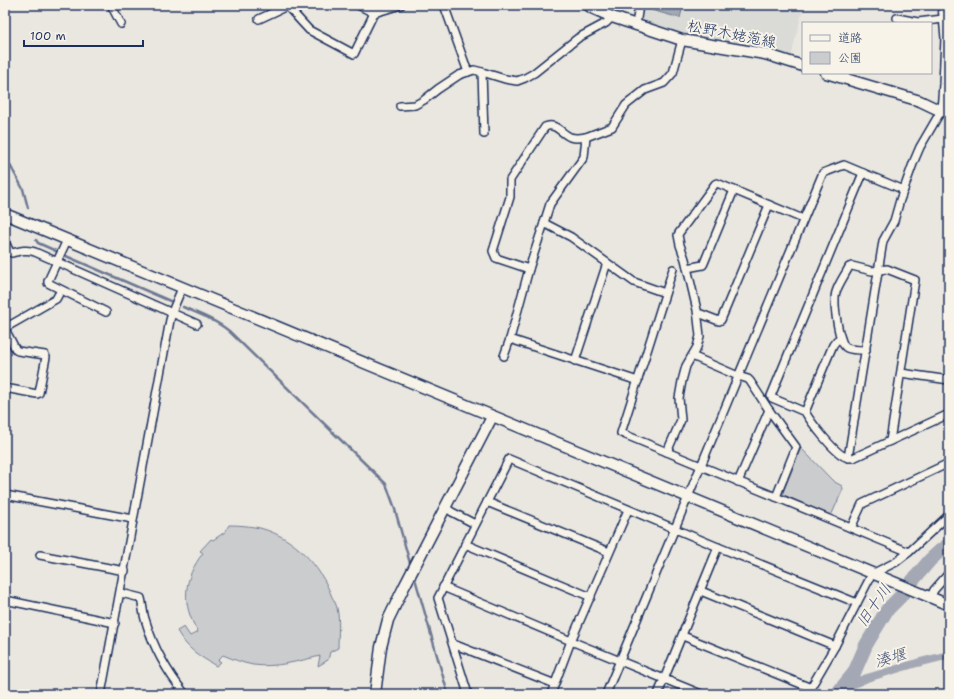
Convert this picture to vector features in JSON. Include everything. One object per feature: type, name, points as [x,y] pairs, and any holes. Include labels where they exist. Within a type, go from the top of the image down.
[{"type":"street","points":[[111,5],[121,24]]},
{"type":"street","points":[[259,19],[288,5],[309,30],[354,54],[378,5]]},
{"type":"street","points":[[358,5],[374,13],[401,5]]},
{"type":"street","points":[[444,5],[468,72]]},
{"type":"street","name":"松野木姥萢線","points":[[588,5],[612,17],[682,40],[765,54],[802,66]]},
{"type":"street","points":[[636,25],[639,5]]},
{"type":"street","points":[[848,458],[883,241],[894,221],[920,147],[945,111],[943,84],[945,38],[942,6],[945,5]]},
{"type":"street","points":[[400,106],[415,105],[459,75],[474,70],[505,79],[517,80],[525,78],[534,73],[578,38],[606,23],[612,17]]},
{"type":"street","points":[[897,18],[918,22],[943,19]]},
{"type":"street","points":[[530,269],[496,258],[493,251],[510,197],[510,180],[545,127],[554,126],[569,137],[574,138],[586,138],[609,129],[612,127],[626,105],[645,90],[664,83],[673,73],[682,40]]},
{"type":"street","points":[[482,72],[484,134]]},
{"type":"street","points":[[829,74],[920,101],[945,111]]},
{"type":"street","points":[[504,356],[550,204],[584,157],[586,138]]},
{"type":"street","points":[[606,694],[823,173],[844,165],[904,190]]},
{"type":"street","points":[[863,173],[771,396],[772,398],[805,412],[820,432],[841,454],[848,458],[857,456],[949,414]]},
{"type":"street","points":[[667,452],[681,420],[679,404],[680,389],[686,366],[697,347],[700,336],[698,314],[678,238],[679,233],[717,183],[803,219]]},
{"type":"street","points":[[687,268],[702,265],[704,263],[734,190]]},
{"type":"street","points":[[698,314],[702,314],[719,321],[721,320],[769,205]]},
{"type":"street","points":[[5,214],[949,606]]},
{"type":"street","points":[[544,224],[571,237],[634,282],[665,293]]},
{"type":"street","points":[[67,240],[48,283],[106,312]]},
{"type":"street","points":[[5,242],[12,253],[29,250],[197,324]]},
{"type":"street","points":[[575,361],[607,263]]},
{"type":"street","points":[[866,350],[846,348],[844,346],[837,319],[836,292],[849,267],[852,266],[878,271],[887,269],[915,280],[890,441]]},
{"type":"street","points":[[673,269],[621,433],[908,552]]},
{"type":"street","points":[[101,694],[172,313],[182,288]]},
{"type":"street","points":[[5,388],[37,394],[39,393],[46,357],[18,351],[5,328],[56,299],[61,290]]},
{"type":"street","points":[[805,412],[833,345],[841,338]]},
{"type":"street","points":[[510,339],[638,381]]},
{"type":"street","points":[[692,356],[748,379],[796,447],[776,497]]},
{"type":"street","points":[[901,373],[949,380]]},
{"type":"street","points":[[738,482],[769,410]]},
{"type":"street","points":[[375,694],[381,647],[388,620],[415,564],[492,417]]},
{"type":"street","points":[[468,694],[438,598],[509,459],[628,510],[857,603]]},
{"type":"street","points":[[851,528],[862,504],[949,463]]},
{"type":"street","points":[[5,495],[133,519]]},
{"type":"street","points":[[487,502],[609,552]]},
{"type":"street","points":[[445,507],[475,524]]},
{"type":"street","points":[[551,694],[571,641],[628,510]]},
{"type":"street","points":[[683,636],[809,691],[835,646],[872,574],[896,562],[949,515]]},
{"type":"street","points":[[465,544],[591,597]]},
{"type":"street","points":[[658,694],[683,636],[718,547]]},
{"type":"street","points":[[40,555],[125,571]]},
{"type":"street","points":[[926,596],[934,590],[949,573]]},
{"type":"street","points":[[443,587],[701,694]]},
{"type":"street","points":[[701,591],[835,646]]},
{"type":"street","points":[[121,593],[141,598],[145,621],[153,642],[175,682],[185,694]]},
{"type":"street","points":[[5,600],[115,623]]},
{"type":"street","points":[[453,644],[555,684]]},
{"type":"shaded area","points":[[643,5],[804,5],[792,55],[679,32],[642,20]]},
{"type":"shaded area","points":[[653,5],[683,6],[680,18],[651,10]]},
{"type":"green space","points":[[801,448],[833,481],[842,486],[843,489],[831,516],[784,495],[783,492]]},
{"type":"green space","points":[[229,525],[256,527],[272,532],[295,545],[313,563],[327,585],[336,604],[338,613],[338,648],[330,652],[328,660],[318,666],[320,656],[287,664],[261,666],[238,661],[223,655],[218,660],[221,662],[216,666],[194,652],[181,638],[177,631],[184,627],[190,636],[198,632],[189,612],[187,602],[188,582],[191,572],[203,553],[200,551],[211,539],[213,540],[225,532]]},
{"type":"waterway","points":[[5,156],[23,189],[28,208]]},
{"type":"waterway","points":[[36,240],[38,243],[56,251]]},
{"type":"waterway","points":[[66,256],[170,301]]},
{"type":"waterway","points":[[183,307],[213,320],[229,331],[386,484],[394,506],[411,567]]},
{"type":"waterway","name":"旧十川","points":[[838,694],[854,673],[866,645],[887,610],[900,597],[930,560],[949,544]]},
{"type":"waterway","points":[[414,575],[448,694]]},
{"type":"waterway","name":"湊堰","points":[[840,690],[867,678],[949,655]]}]
